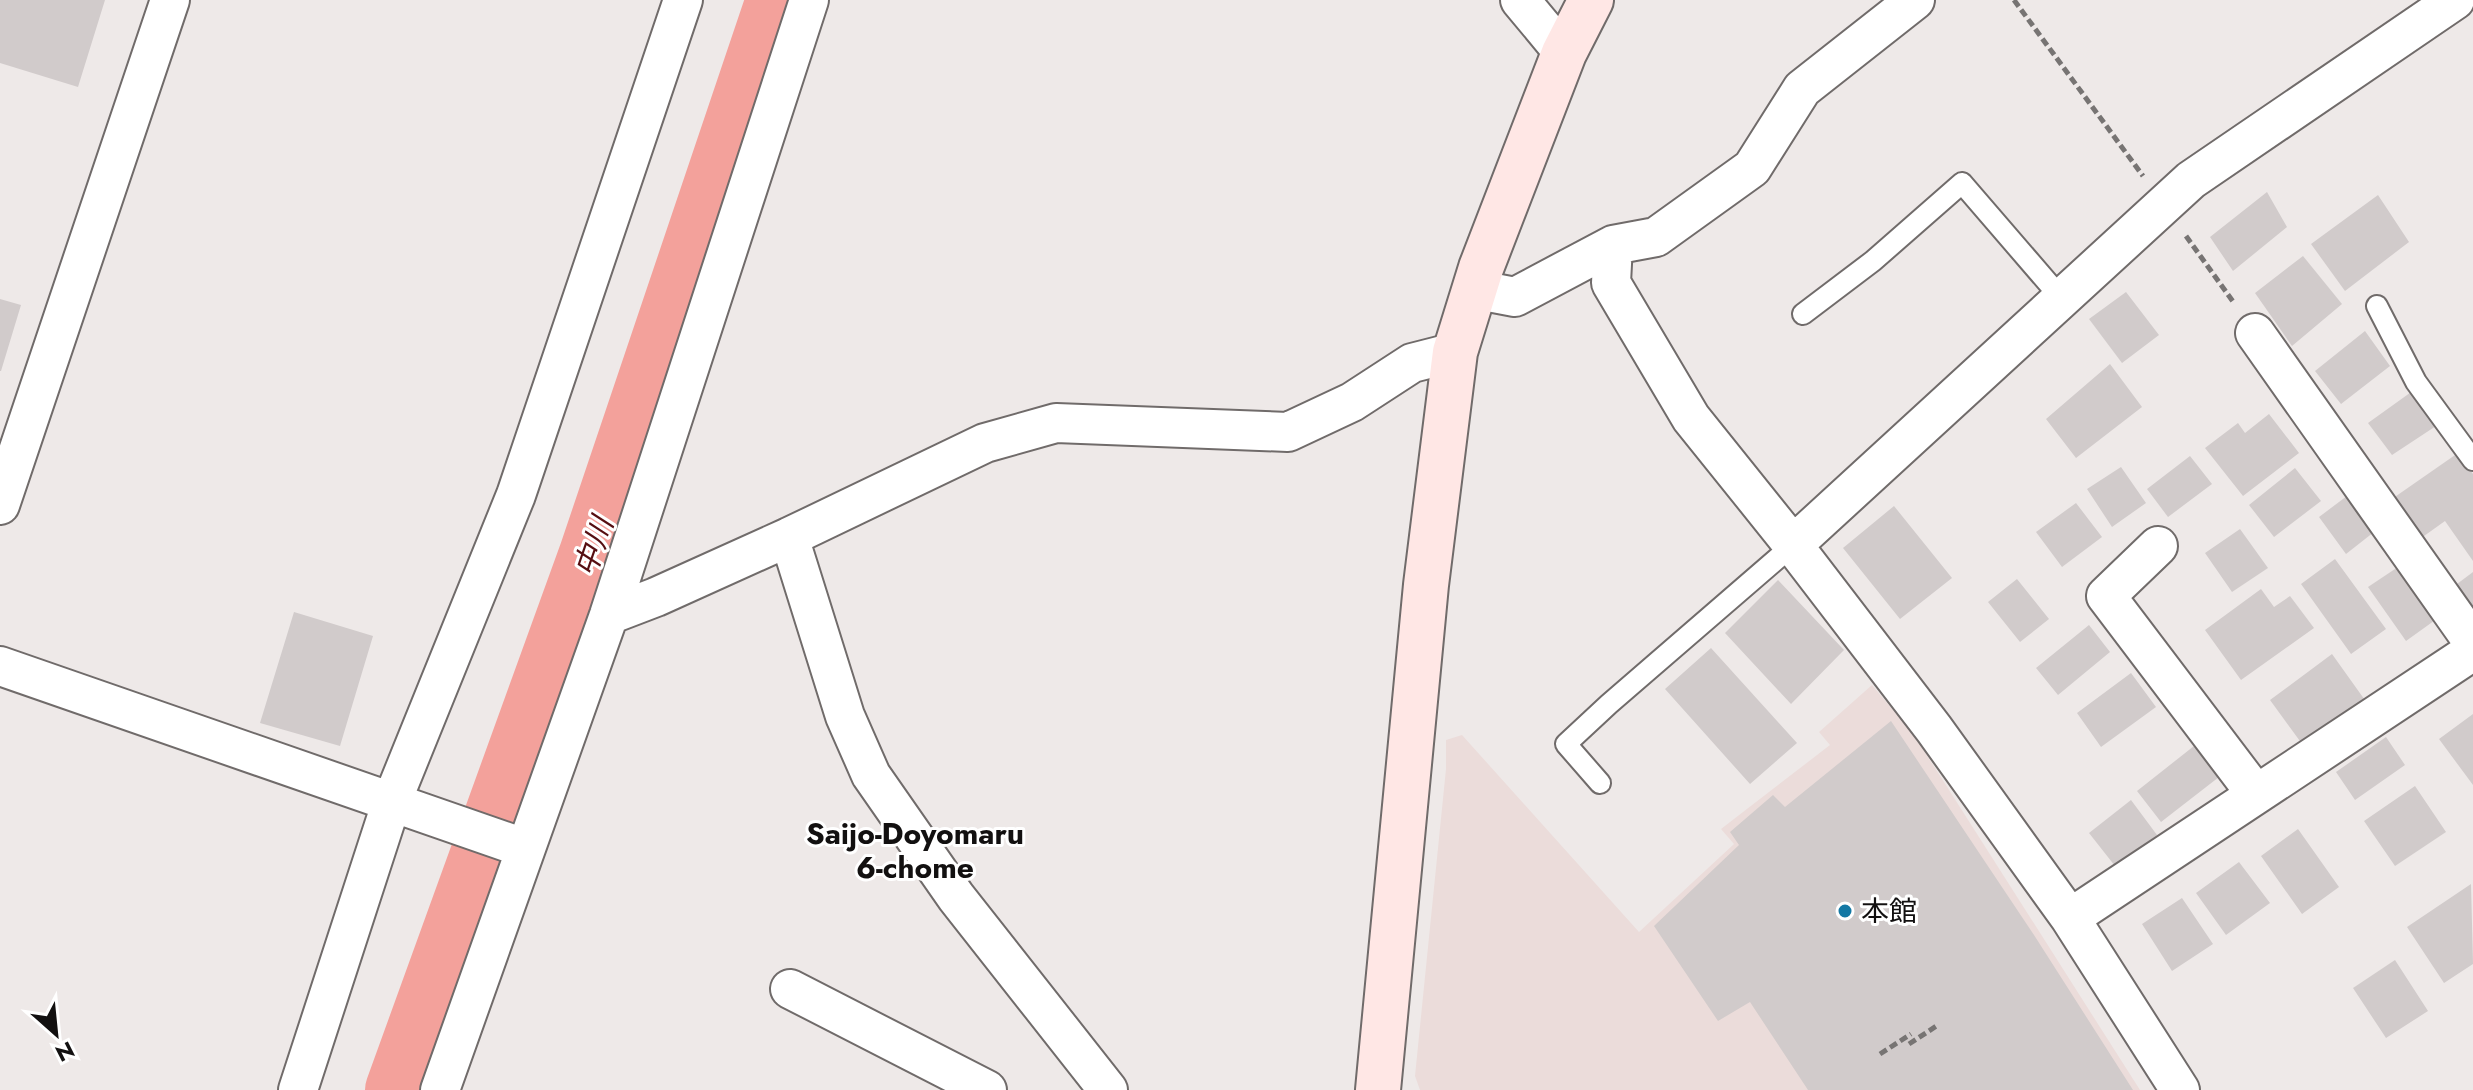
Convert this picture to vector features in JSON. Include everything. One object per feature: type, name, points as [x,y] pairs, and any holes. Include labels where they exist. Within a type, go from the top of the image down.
[{"type":"street","points":[[0,505],[170,0]]},
{"type":"street","points":[[298,1090],[516,495],[683,0]]},
{"type":"street","points":[[440,1090],[519,846],[609,615],[809,0]]},
{"type":"street","points":[[1520,0],[1564,53]]},
{"type":"street","points":[[1378,1090],[1426,585],[1455,352],[1473,289],[1564,53],[1591,0]]},
{"type":"street","points":[[1473,289],[1515,297],[1613,245],[1656,237],[1752,168],[1802,89],[1915,0]]},
{"type":"street","points":[[1793,545],[2191,180],[2455,0]]},
{"type":"street","points":[[1613,245],[1611,283],[1691,418],[1934,729],[2070,918],[2180,1090]]},
{"type":"street","points":[[2255,333],[2473,642]]},
{"type":"street","points":[[609,615],[789,537],[985,443],[1056,423],[1288,432],[1352,402],[1412,363],[1455,352]]},
{"type":"street","points":[[789,537],[845,716],[871,775],[956,897],[1108,1090]]},
{"type":"street","points":[[2158,546],[2106,596],[2256,794]]},
{"type":"street","points":[[2070,918],[2473,651]]},
{"type":"street","points":[[0,666],[519,846]]},
{"type":"street","points":[[790,989],[987,1090]]},
{"type":"lane","points":[[1803,314],[1873,261],[1962,183],[2062,299]]},
{"type":"lane","points":[[2377,306],[2416,382],[2473,460]]},
{"type":"lane","points":[[1600,783],[1566,744],[1793,545]]},
{"type":"path","points":[[2014,0],[2255,333]]},
{"type":"path","points":[[1909,1044],[1938,1025]]},
{"type":"path","points":[[1880,1054],[1911,1034]]},
{"type":"shaded area","points":[[1872,685],[1914,735],[2140,1090],[1420,1090],[1415,1076],[1446,769],[1446,740],[1462,735],[1639,932],[1734,844],[1721,829],[1830,745],[1819,732]]},
{"type":"building","points":[[0,0],[105,0],[78,87],[0,63]]},
{"type":"building","points":[[2267,192],[2287,227],[2233,271],[2210,237]]},
{"type":"building","points":[[2378,195],[2409,242],[2345,291],[2311,244]]},
{"type":"building","points":[[2303,256],[2342,304],[2292,346],[2255,293]]},
{"type":"building","points":[[2126,292],[2159,335],[2122,363],[2089,319]]},
{"type":"building","points":[[0,299],[21,305],[1,371],[0,371]]},
{"type":"building","points":[[2365,331],[2390,366],[2341,404],[2315,371]]},
{"type":"building","points":[[2110,364],[2142,407],[2076,458],[2046,419]]},
{"type":"building","points":[[2414,390],[2436,426],[2392,455],[2368,423]]},
{"type":"building","points":[[2269,414],[2299,453],[2243,496],[2205,448],[2238,423],[2245,433]]},
{"type":"building","points":[[2458,453],[2473,474],[2473,561],[2445,521],[2417,541],[2389,501]]},
{"type":"building","points":[[2190,456],[2212,484],[2168,517],[2147,489]]},
{"type":"building","points":[[2121,467],[2146,503],[2112,527],[2087,489]]},
{"type":"building","points":[[2295,468],[2321,501],[2274,537],[2249,505]]},
{"type":"building","points":[[2347,496],[2374,532],[2346,554],[2319,517]]},
{"type":"building","points":[[2076,503],[2102,537],[2062,567],[2036,532]]},
{"type":"building","points":[[1894,506],[1952,578],[1900,619],[1843,548]]},
{"type":"building","points":[[2240,529],[2268,568],[2232,592],[2205,553]]},
{"type":"building","points":[[2335,559],[2386,629],[2351,654],[2301,584]]},
{"type":"building","points":[[2401,565],[2438,618],[2406,641],[2368,587]]},
{"type":"building","points":[[2473,572],[2473,615],[2453,587]]},
{"type":"building","points":[[2017,579],[2049,619],[2020,642],[1988,602]]},
{"type":"building","points":[[1778,580],[1844,650],[1791,704],[1725,633]]},
{"type":"building","points":[[2261,589],[2274,607],[2290,596],[2314,628],[2241,680],[2205,630]]},
{"type":"building","points":[[294,612],[373,636],[340,746],[260,723]]},
{"type":"building","points":[[2089,625],[2110,652],[2058,695],[2036,668]]},
{"type":"building","points":[[1711,648],[1797,743],[1750,784],[1665,689]]},
{"type":"building","points":[[2332,654],[2367,703],[2305,748],[2270,700]]},
{"type":"building","points":[[2131,673],[2156,707],[2101,747],[2077,713]]},
{"type":"building","points":[[2473,714],[2473,785],[2439,739]]},
{"type":"building","name":"本館","points":[[1891,721],[2133,1090],[1808,1090],[1750,1002],[1718,1021],[1654,926],[1739,845],[1730,832],[1773,795],[1785,807]]},
{"type":"building","points":[[2386,737],[2405,765],[2355,800],[2336,772]]},
{"type":"building","points":[[2194,746],[2219,777],[2161,822],[2137,791]]},
{"type":"building","points":[[2415,786],[2446,832],[2395,866],[2364,821]]},
{"type":"building","points":[[2131,800],[2157,835],[2115,866],[2089,833]]},
{"type":"building","points":[[2298,829],[2339,887],[2302,914],[2261,856]]},
{"type":"building","points":[[2239,862],[2270,903],[2226,935],[2196,893]]},
{"type":"building","points":[[2471,884],[2473,964],[2444,983],[2407,927]]},
{"type":"building","points":[[2182,898],[2213,944],[2172,971],[2142,924]]},
{"type":"building","points":[[2395,960],[2428,1011],[2386,1038],[2353,988]]},
{"type":"waterway","name":"中川","points":[[398,1090],[592,554],[779,0]]},
{"type":"place","name":"本館","points":[[1845,911]]},
{"type":"district","name":"Saijo-Doyomaru 6-chome","points":[[915,851]]}]
